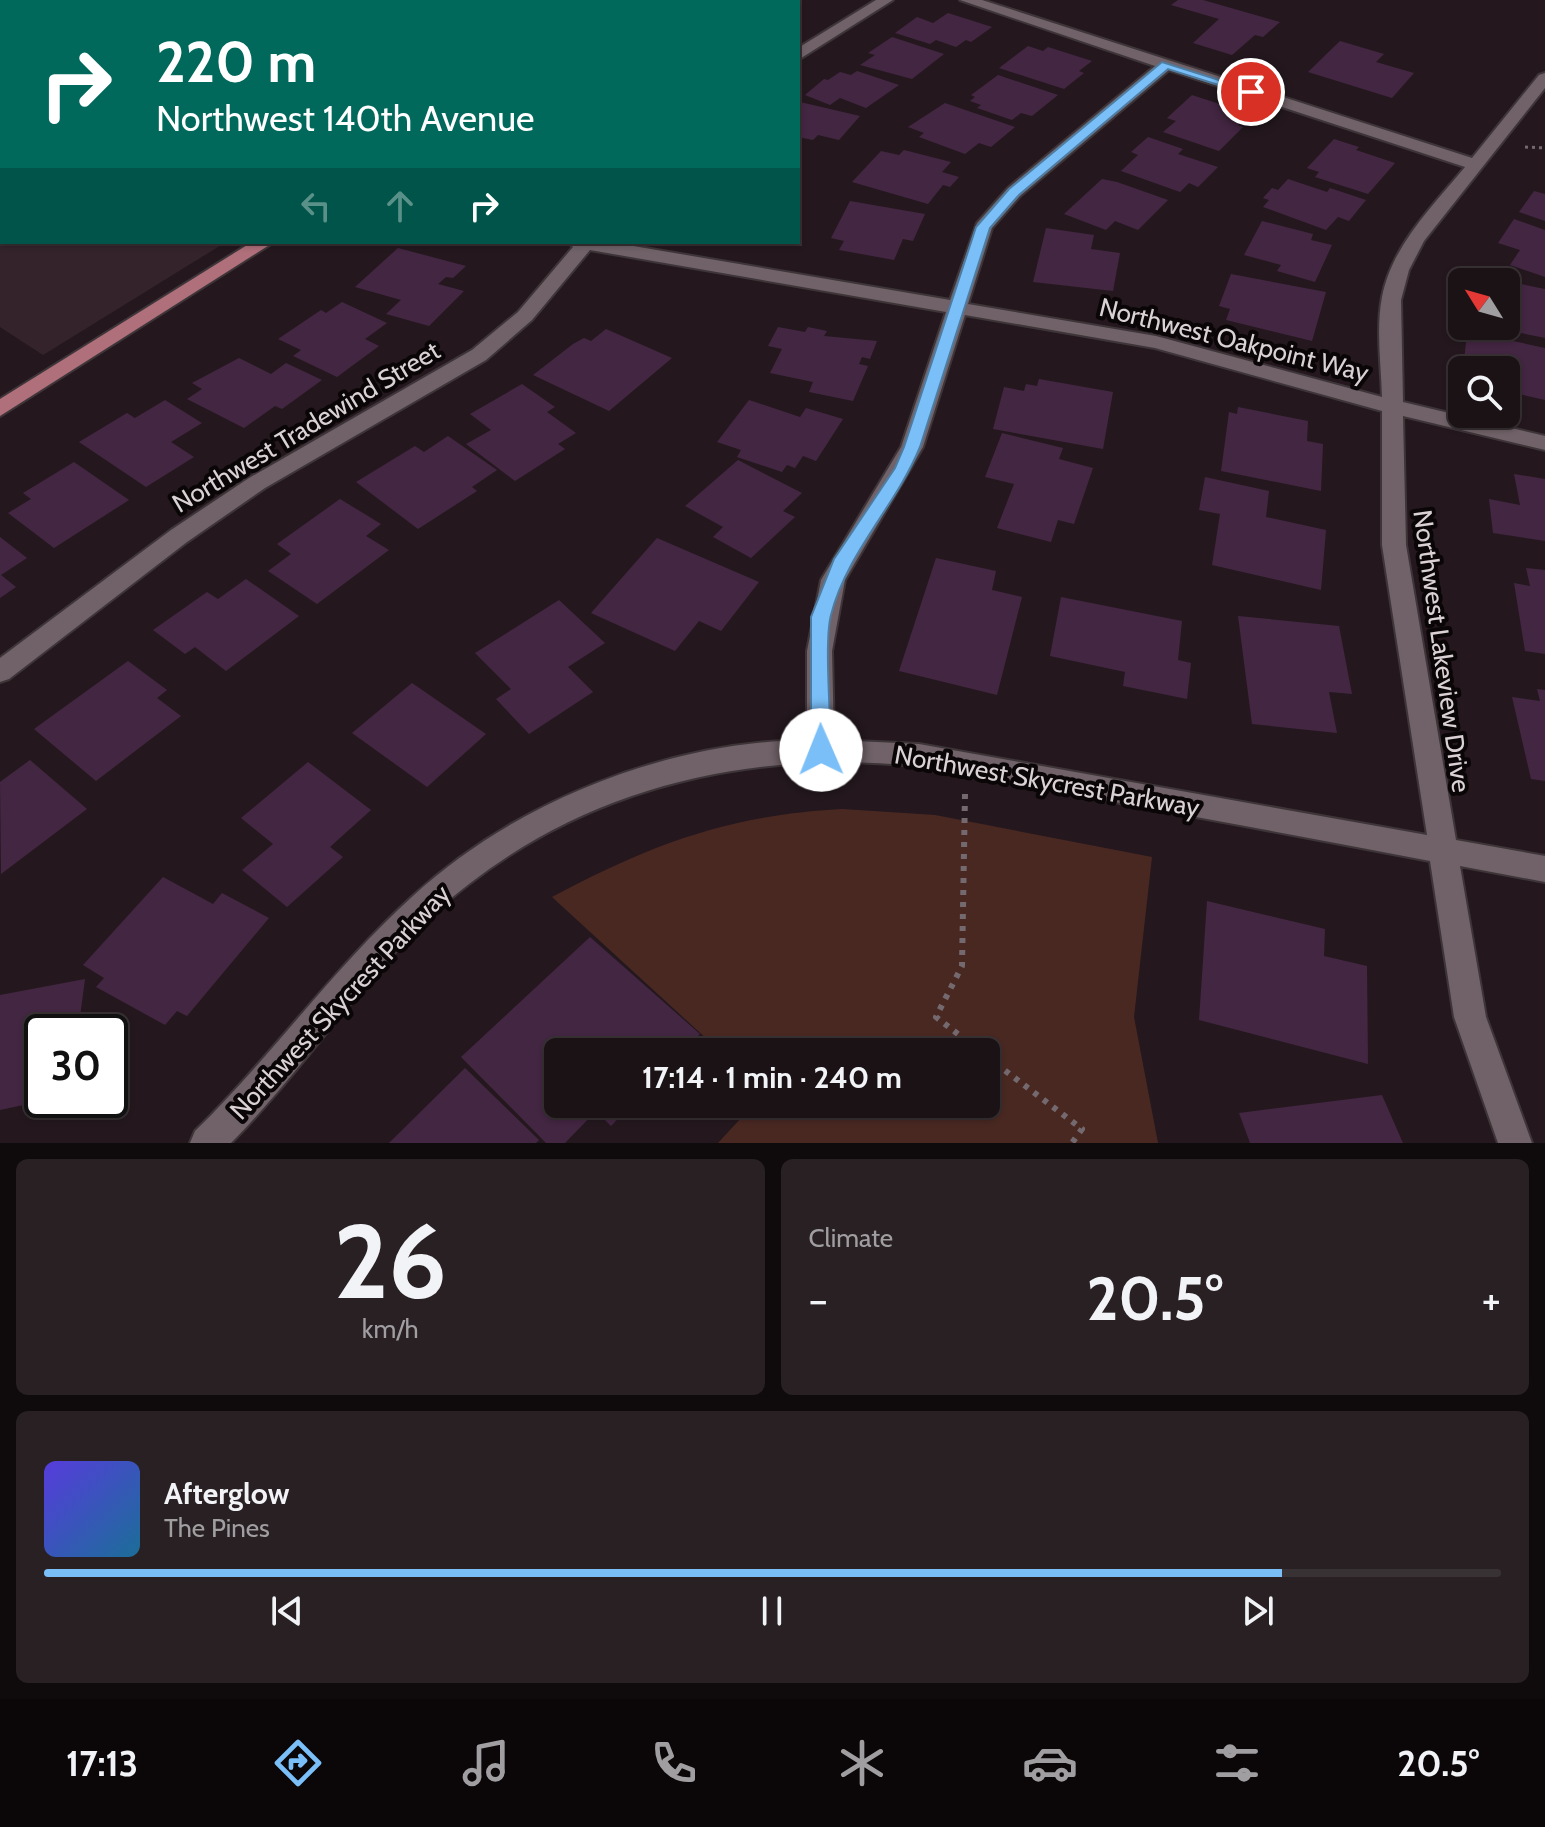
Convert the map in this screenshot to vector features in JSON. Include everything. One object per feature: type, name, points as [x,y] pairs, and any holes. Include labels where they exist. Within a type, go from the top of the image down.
[{"type":"main road","points":[[0,409],[262,244]]},
{"type":"street","points":[[800,54],[886,0]]},
{"type":"street","points":[[967,0],[1477,165]]},
{"type":"street","points":[[821,750],[820,617],[843,559],[903,469],[983,227],[1014,192],[1167,64]]},
{"type":"street","name":"Northwest Lakeview Drive","points":[[1515,1143],[1470,1017],[1394,545],[1391,300],[1399,270],[1416,239],[1545,78]]},
{"type":"street","name":"Northwest Tradewind Street","points":[[0,672],[179,536],[257,483],[479,355],[511,333],[536,309],[582,244]]},
{"type":"street","name":"Northwest Oakpoint Way","points":[[589,244],[1156,342],[1393,407],[1545,443]]},
{"type":"street","name":"Northwest Skycrest Parkway","points":[[207,1143],[254,1099],[424,905],[470,866],[516,835],[572,808],[665,774],[759,754],[821,750],[919,755],[1545,869]]},
{"type":"path","points":[[963,1038],[936,1017],[962,966],[966,763]]},
{"type":"path","points":[[1000,1066],[1082,1129],[1072,1143]]},
{"type":"shaded area","points":[[0,244],[223,244],[43,355],[0,327]]},
{"type":"shaded area","points":[[842,809],[935,815],[1152,857],[1134,1017],[1158,1143],[718,1143],[741,1118],[1000,1118],[1000,1038],[706,1038],[552,897],[623,862],[692,835],[801,812]]},
{"type":"building","points":[[1178,0],[1203,0],[1280,22],[1263,37],[1255,35],[1232,55],[1193,43],[1219,19],[1171,5]]},
{"type":"building","points":[[948,13],[992,27],[971,42],[966,40],[956,47],[936,40],[930,44],[895,33],[917,17],[933,23]]},
{"type":"building","points":[[892,37],[944,54],[912,79],[860,65],[875,55],[868,53]]},
{"type":"building","points":[[1340,41],[1384,54],[1376,62],[1414,73],[1392,98],[1308,72]]},
{"type":"building","points":[[1028,46],[1043,51],[1048,47],[1092,61],[1079,71],[1084,73],[1064,89],[999,68]]},
{"type":"building","points":[[857,71],[899,85],[866,108],[840,98],[830,105],[805,95],[824,79],[828,80],[840,72],[851,75]]},
{"type":"building","points":[[998,75],[1058,95],[1032,116],[1021,113],[1012,120],[977,108],[981,105],[970,101],[975,97],[971,95]]},
{"type":"building","points":[[1192,95],[1250,114],[1238,125],[1243,127],[1219,151],[1163,132],[1176,121],[1167,118]]},
{"type":"building","points":[[800,102],[860,116],[839,140],[818,135],[813,140],[800,137]]},
{"type":"building","points":[[945,103],[1015,127],[991,147],[979,143],[965,154],[919,137],[924,133],[908,127]]},
{"type":"building","points":[[1148,137],[1183,149],[1178,154],[1218,167],[1198,187],[1189,183],[1180,192],[1121,171],[1138,155],[1131,152]]},
{"type":"building","points":[[1334,139],[1395,163],[1368,194],[1315,177],[1319,172],[1307,168]]},
{"type":"building","points":[[904,150],[951,162],[942,172],[959,177],[950,187],[943,185],[928,204],[852,182],[881,151],[899,155]]},
{"type":"building","points":[[1102,179],[1168,200],[1138,230],[1115,221],[1106,230],[1064,214]]},
{"type":"building","points":[[1288,179],[1327,192],[1330,188],[1366,200],[1349,221],[1338,217],[1326,230],[1263,207],[1269,200],[1263,198],[1272,188],[1278,190]]},
{"type":"building","points":[[1534,191],[1545,194],[1545,221],[1519,212]]},
{"type":"building","points":[[850,201],[925,214],[913,241],[903,239],[894,260],[839,250],[844,241],[831,238]]},
{"type":"building","points":[[1514,219],[1545,230],[1545,277],[1510,265],[1520,250],[1498,243]]},
{"type":"building","points":[[1262,221],[1313,234],[1311,240],[1332,245],[1315,282],[1277,271],[1281,265],[1244,255]]},
{"type":"building","points":[[1046,228],[1094,235],[1091,249],[1120,253],[1113,291],[1033,282]]},
{"type":"building","points":[[398,248],[466,266],[453,278],[446,277],[438,284],[464,291],[429,326],[386,314],[401,300],[355,287]]},
{"type":"building","points":[[1231,274],[1326,292],[1312,341],[1226,320],[1230,309],[1219,306]]},
{"type":"building","points":[[1520,284],[1545,289],[1545,338],[1520,333]]},
{"type":"building","points":[[342,302],[387,323],[365,339],[379,346],[337,377],[293,356],[301,350],[278,339],[321,310],[326,313]]},
{"type":"building","points":[[778,327],[805,332],[808,327],[827,331],[824,336],[877,341],[870,359],[862,357],[859,364],[868,366],[853,401],[809,392],[813,382],[770,373],[782,349],[768,346]]},
{"type":"building","points":[[606,329],[672,358],[609,411],[533,375],[573,344],[584,338],[591,341]]},
{"type":"building","points":[[1466,340],[1508,340],[1545,348],[1545,400],[1520,394],[1520,356],[1465,356]]},
{"type":"building","points":[[239,358],[271,374],[286,363],[322,380],[282,409],[275,406],[244,428],[187,399],[202,389],[192,383]]},
{"type":"building","points":[[1039,379],[1113,392],[1103,449],[993,429],[1004,387],[1024,391],[1026,384],[1037,386]]},
{"type":"building","points":[[522,384],[555,407],[547,412],[576,433],[558,444],[565,449],[515,481],[466,444],[491,430],[470,414]]},
{"type":"building","points":[[165,400],[202,423],[171,442],[194,457],[146,487],[79,442],[127,413],[135,418]]},
{"type":"building","points":[[749,400],[800,417],[806,408],[843,419],[816,461],[803,456],[795,468],[787,465],[782,472],[737,457],[741,450],[717,442]]},
{"type":"building","points":[[1238,407],[1308,421],[1307,441],[1323,444],[1321,491],[1221,471],[1229,412],[1237,414]]},
{"type":"building","points":[[1002,433],[1063,448],[1059,459],[1093,468],[1074,524],[1058,520],[1051,542],[997,528],[1014,484],[985,477]]},
{"type":"building","points":[[448,436],[497,470],[472,487],[477,491],[418,529],[356,482],[415,446],[424,452]]},
{"type":"building","points":[[738,460],[802,493],[783,511],[795,517],[751,558],[713,537],[723,527],[685,506]]},
{"type":"building","points":[[74,462],[129,500],[54,548],[8,513],[31,499],[23,493]]},
{"type":"building","points":[[1514,474],[1545,479],[1545,541],[1493,533],[1489,499],[1520,505]]},
{"type":"building","points":[[1205,477],[1269,491],[1266,517],[1326,530],[1321,590],[1212,565],[1220,514],[1199,510]]},
{"type":"building","points":[[340,499],[381,524],[366,536],[389,550],[317,604],[268,571],[291,554],[277,544]]},
{"type":"building","points":[[0,537],[27,558],[1,575],[16,587],[0,598]]},
{"type":"building","points":[[657,538],[759,582],[721,631],[699,621],[675,651],[591,613]]},
{"type":"building","points":[[936,558],[996,571],[992,590],[1022,597],[997,695],[899,671]]},
{"type":"building","points":[[1526,568],[1545,570],[1545,654],[1525,651],[1514,583],[1530,586]]},
{"type":"building","points":[[246,579],[299,616],[226,671],[195,647],[185,654],[153,630],[207,592],[218,599]]},
{"type":"building","points":[[1061,597],[1182,621],[1178,660],[1191,663],[1187,699],[1123,686],[1125,672],[1050,656]]},
{"type":"building","points":[[559,600],[605,643],[568,667],[593,692],[529,734],[496,699],[511,689],[475,653]]},
{"type":"building","points":[[1238,616],[1339,626],[1352,694],[1329,692],[1337,733],[1252,724]]},
{"type":"building","points":[[128,661],[167,690],[157,698],[181,716],[96,781],[34,729]]},
{"type":"building","points":[[412,683],[486,734],[427,787],[352,733]]},
{"type":"building","points":[[1537,689],[1545,690],[1545,781],[1531,779],[1512,697],[1540,701]]},
{"type":"building","points":[[30,760],[87,809],[1,874],[0,782]]},
{"type":"building","points":[[308,762],[371,810],[330,847],[343,857],[287,907],[242,870],[273,844],[241,818]]},
{"type":"building","points":[[163,877],[213,904],[222,893],[269,918],[187,1016],[177,1011],[165,1025],[96,987],[104,978],[83,965]]},
{"type":"building","points":[[1207,901],[1325,929],[1324,956],[1367,966],[1368,1064],[1199,1020]]},
{"type":"building","points":[[590,937],[700,1034],[696,1038],[544,1038],[544,1118],[589,1118],[565,1143],[546,1143],[461,1057]]},
{"type":"building","points":[[85,979],[80,1014],[24,1014],[24,1105],[0,1110],[0,995]]},
{"type":"building","points":[[465,1068],[539,1140],[536,1143],[389,1143]]},
{"type":"building","points":[[1382,1095],[1403,1143],[1250,1143],[1239,1113]]},
{"type":"building","points":[[603,1118],[619,1118],[611,1126]]},
{"type":"route","points":[[821,750],[820,617],[843,559],[903,469],[983,227],[1014,192],[1167,64],[1251,92]]}]
